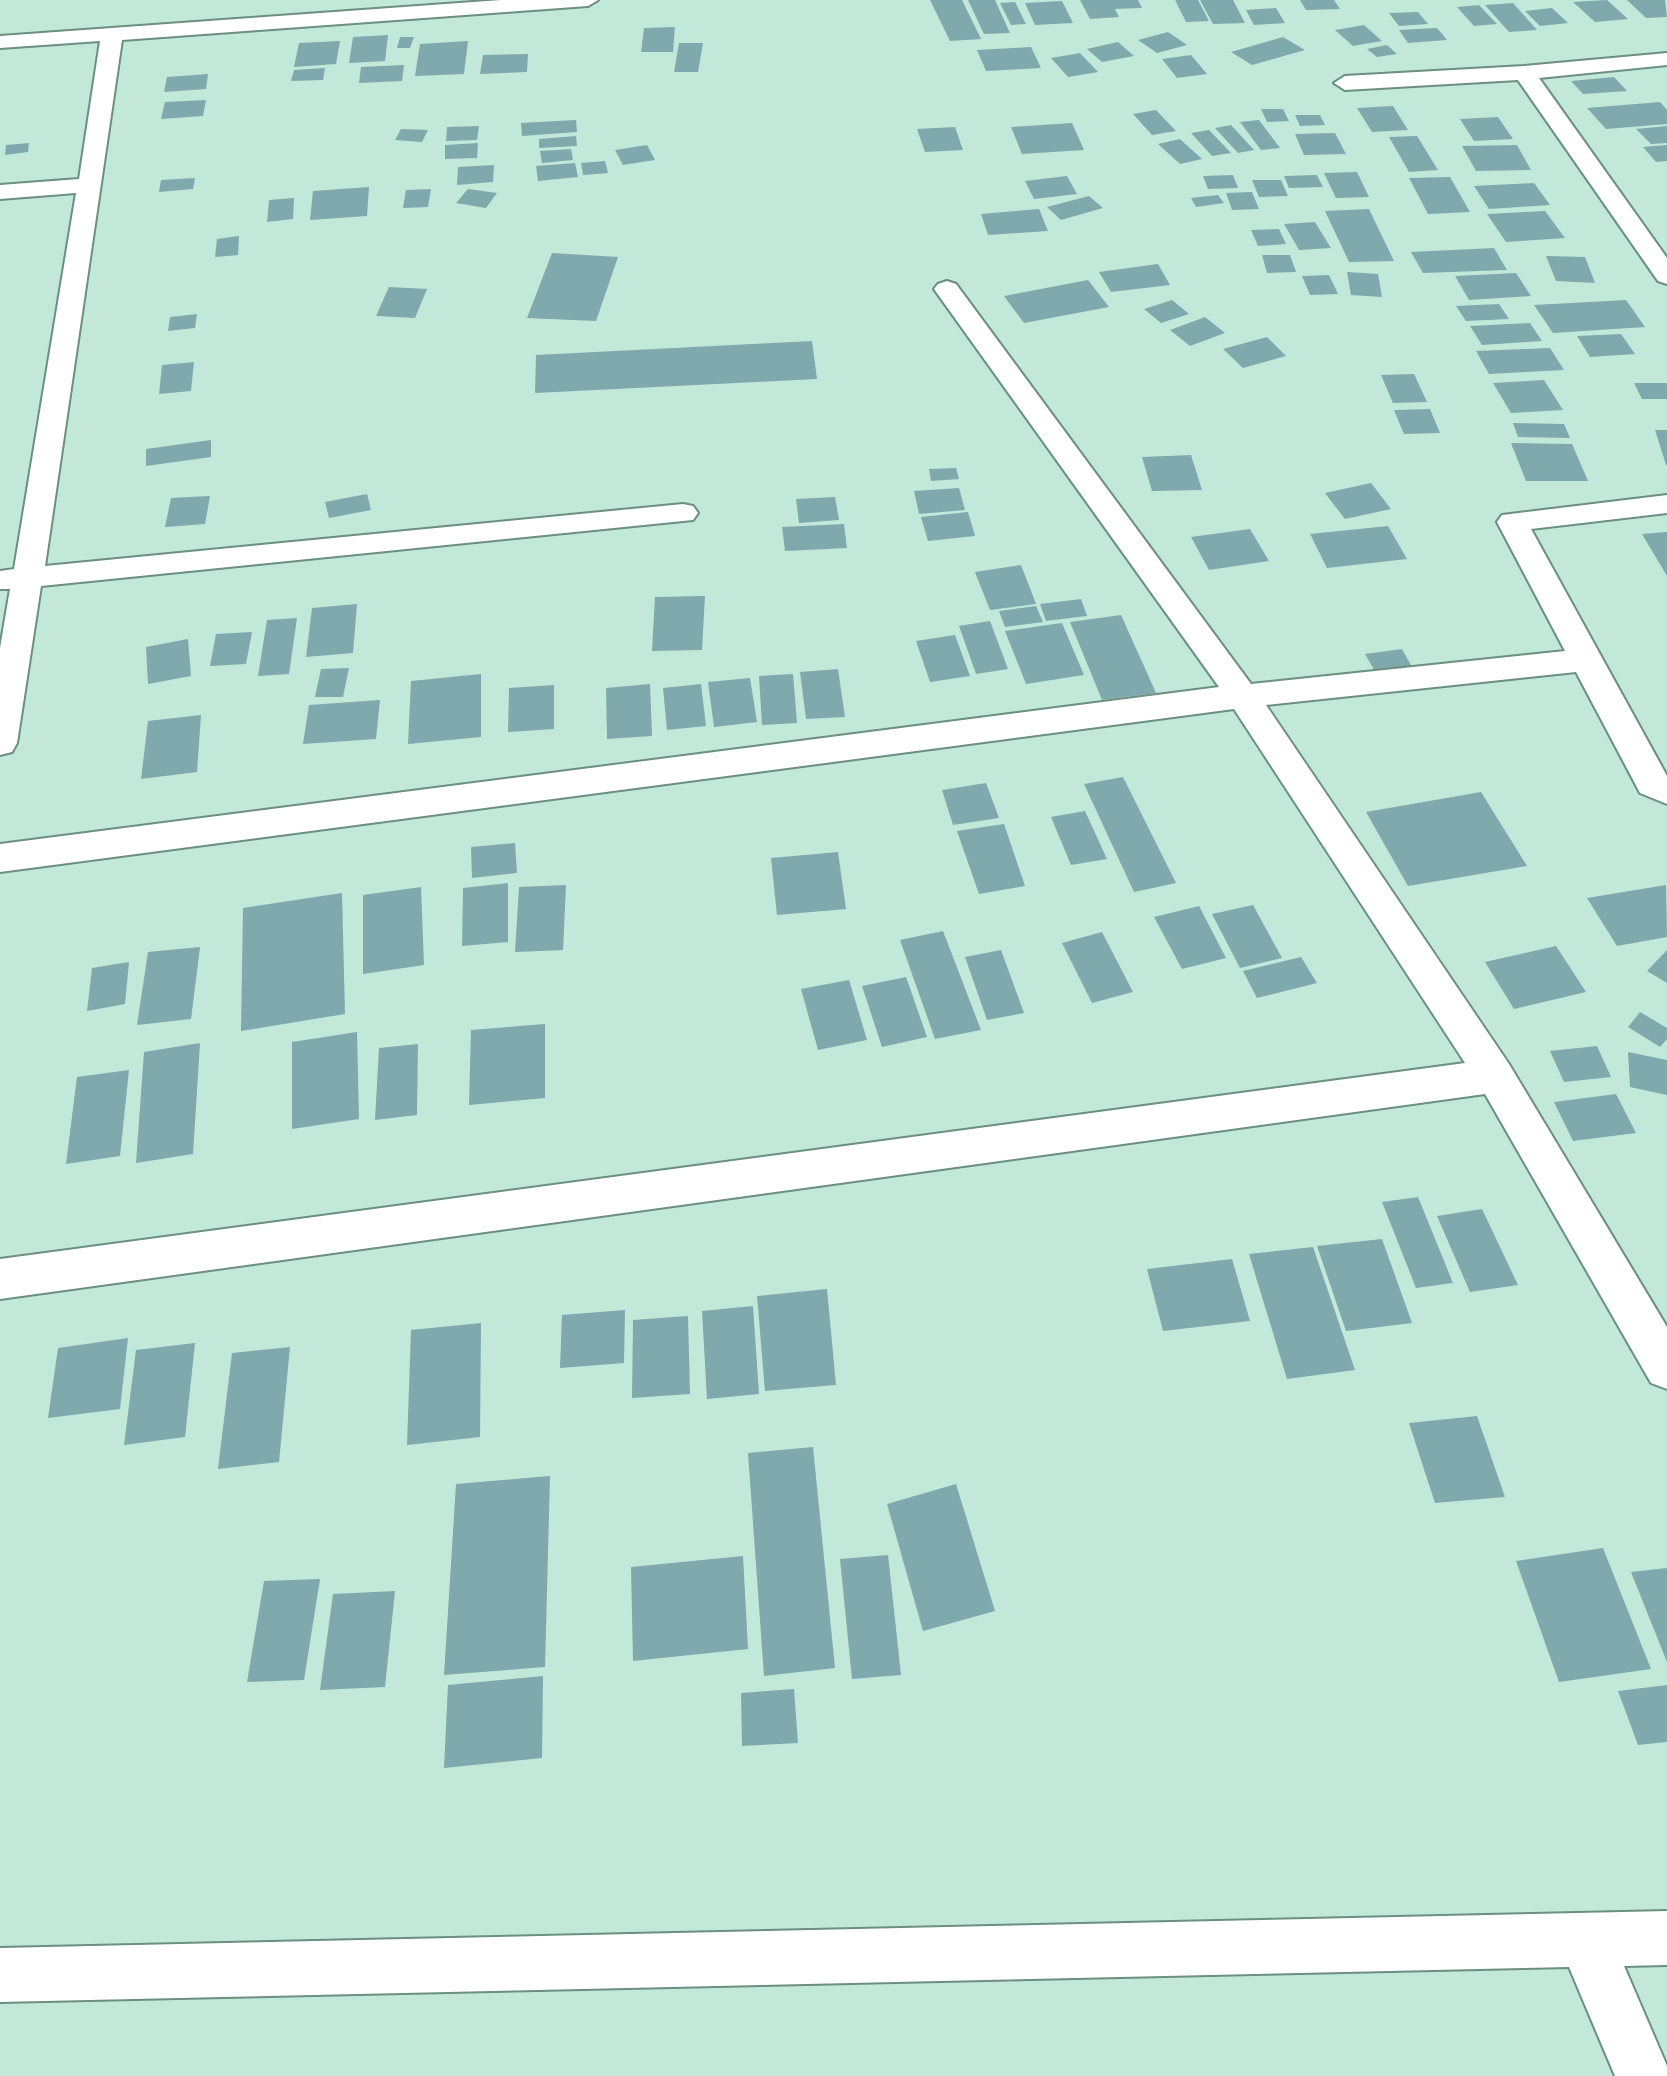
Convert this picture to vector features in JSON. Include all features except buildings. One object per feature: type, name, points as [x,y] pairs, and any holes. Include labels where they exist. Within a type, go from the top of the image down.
[{"type":"street","points":[[0,42],[588,0]]},
{"type":"street","points":[[0,743],[14,578],[89,185],[112,35]]},
{"type":"street","points":[[1345,83],[1524,74],[1667,60]]},
{"type":"street","points":[[1524,74],[1667,276]]},
{"type":"street","points":[[0,192],[89,185]]},
{"type":"street","points":[[947,289],[1244,696],[1495,1076],[1667,1368]]},
{"type":"street","points":[[1667,504],[1512,522],[1652,785],[1667,791]]},
{"type":"street","points":[[14,578],[683,513]]},
{"type":"street","points":[[0,858],[1244,696],[1585,660]]},
{"type":"street","points":[[0,1279],[1495,1076]]},
{"type":"street","points":[[0,1975],[1667,1938]]},
{"type":"street","points":[[1586,1941],[1643,2076]]}]
